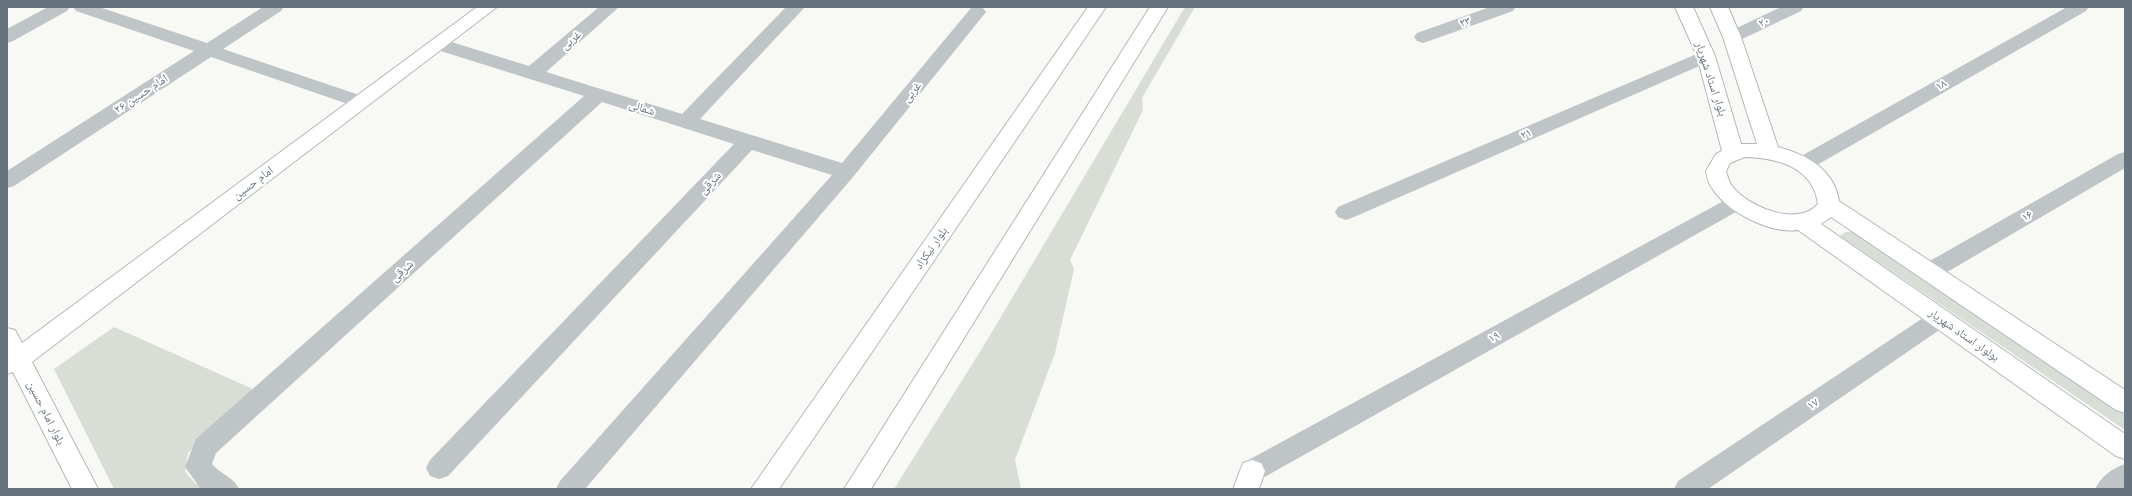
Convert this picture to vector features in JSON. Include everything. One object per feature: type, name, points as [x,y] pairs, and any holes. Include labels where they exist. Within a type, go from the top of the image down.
[{"type":"street","points":[[7,37],[61,7]]},
{"type":"street","points":[[82,7],[362,102]]},
{"type":"street","name":"امام حسین ۲۶","points":[[7,180],[275,7]]},
{"type":"street","name":"امام حسین","points":[[13,362],[488,7]]},
{"type":"street","name":"غربی","points":[[532,74],[610,7]]},
{"type":"street","points":[[686,122],[796,7]]},
{"type":"street","name":"بلوار نیکزاد","points":[[764,489],[1097,7]]},
{"type":"street","points":[[857,489],[1159,7]]},
{"type":"street","name":"۲۳","points":[[1423,37],[1507,7]]},
{"type":"street","name":"بلوار استاد شهریار","points":[[1684,7],[1706,56],[1733,152]]},
{"type":"street","points":[[1719,7],[1732,37],[1769,151]]},
{"type":"street","name":"۲۰","points":[[1732,37],[1795,7]]},
{"type":"street","name":"۱۸","points":[[1803,164],[2080,7]]},
{"type":"street","name":"غربی","points":[[846,172],[977,12]]},
{"type":"street","name":"شمالی","points":[[438,44],[846,172]]},
{"type":"street","name":"۲۱","points":[[1346,212],[1706,56]]},
{"type":"street","name":"شرقی","points":[[226,489],[210,482],[198,467],[205,447],[599,94]]},
{"type":"street","name":"شرقی","points":[[439,468],[749,141]]},
{"type":"street","points":[[1829,205],[1818,218],[1802,222],[1783,222],[1766,218],[1750,212],[1736,203],[1724,191],[1717,179],[1717,168],[1722,158],[1733,152],[1744,150],[1769,151],[1803,164],[1816,175],[1826,187],[1829,205],[2125,403]]},
{"type":"street","name":"۱۶","points":[[1929,272],[2125,159]]},
{"type":"street","points":[[569,489],[846,172]]},
{"type":"street","name":"۱۹","points":[[1249,480],[1736,203]]},
{"type":"street","name":"بولوار استاد شهریار","points":[[1802,222],[2125,448]]},
{"type":"street","name":"۱۷","points":[[1687,489],[1940,318]]},
{"type":"street","name":"بلوار امام حسین","points":[[7,337],[13,362],[85,489]]},
{"type":"street","points":[[2108,489],[2125,475]]},
{"type":"shaded area","points":[[1185,7],[1195,7],[1142,98],[1143,110],[1070,260],[1074,269],[1055,353],[1015,460],[1021,489],[894,489],[983,347]]},
{"type":"shaded area","points":[[1845,232],[1859,232],[2125,413],[2125,430],[1840,236]]},
{"type":"shaded area","points":[[114,327],[253,389],[188,453],[185,472],[195,483],[209,489],[114,489],[54,369]]}]
